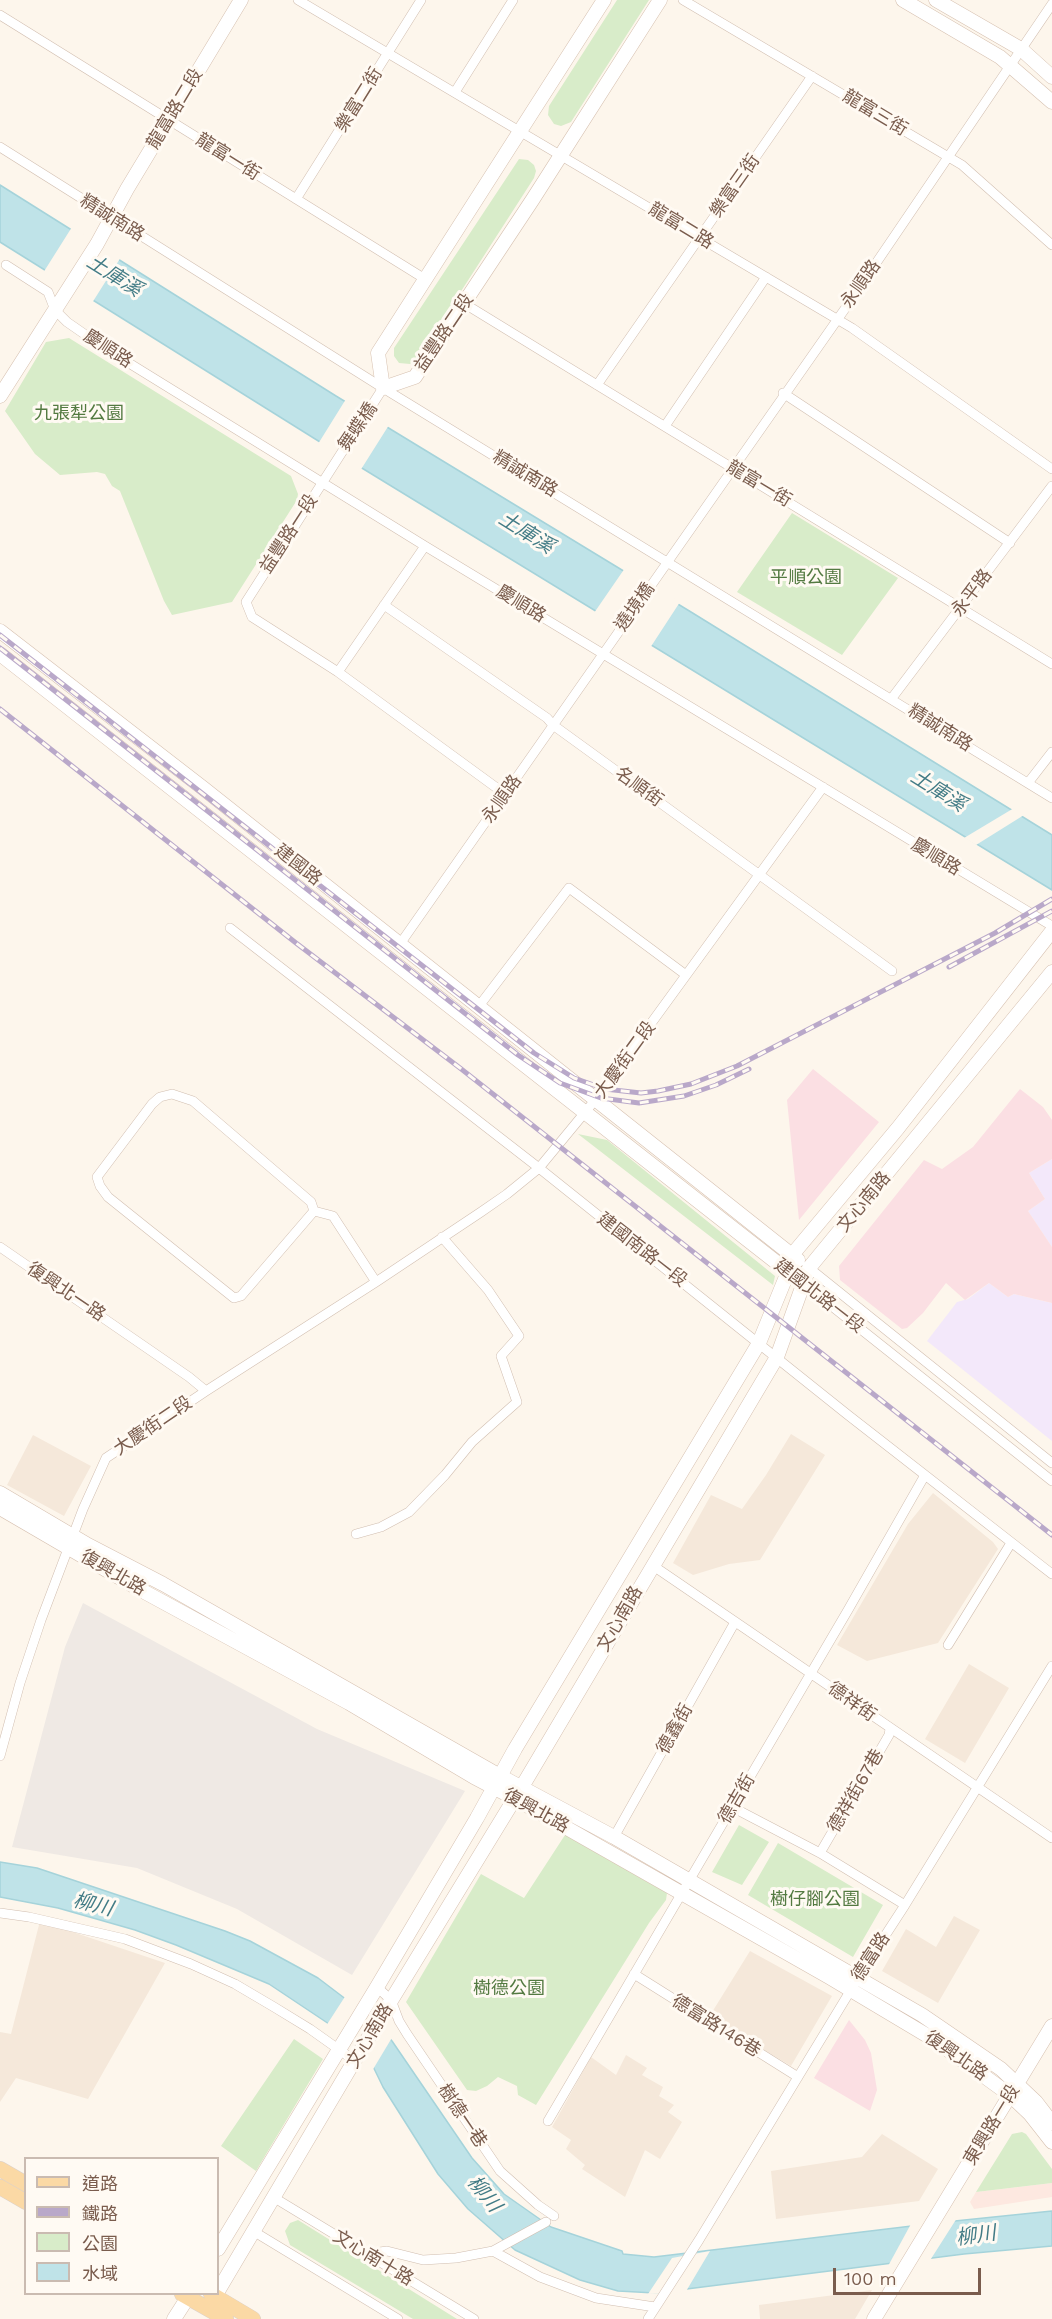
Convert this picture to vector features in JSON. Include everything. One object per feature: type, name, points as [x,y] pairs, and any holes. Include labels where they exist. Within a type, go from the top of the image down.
[{"type":"main road","name":"龍富路二段","points":[[0,396],[63,298],[241,0]]},
{"type":"main road","points":[[383,388],[378,353],[604,0]]},
{"type":"main road","name":"益豐路二段","points":[[383,388],[415,377],[465,304],[660,0]]},
{"type":"main road","points":[[903,0],[1010,65],[1052,102]]},
{"type":"main road","points":[[936,0],[1021,49],[1052,77]]},
{"type":"main road","name":"建國路","points":[[0,631],[596,1099]]},
{"type":"main road","name":"建國路","points":[[0,654],[585,1112]]},
{"type":"main road","name":"文心南路","points":[[219,2247],[377,1987],[496,1781],[759,1343],[788,1272],[792,1255],[898,1128],[1052,932]]},
{"type":"main road","name":"文心南路","points":[[219,2287],[777,1358],[809,1268],[915,1142],[1052,972]]},
{"type":"main road","name":"建國北路一段","points":[[596,1099],[809,1268]]},
{"type":"main road","name":"建國北路一段","points":[[585,1112],[804,1284]]},
{"type":"main road","name":"復興北路","points":[[0,1493],[139,1590],[496,1781],[614,1837],[690,1881],[854,1984],[992,2080],[1030,2114],[1052,2142]]},
{"type":"main road","name":"復興北路","points":[[0,1508],[72,1542]]},
{"type":"main road","name":"復興北路","points":[[518,1792],[682,1893],[972,2048],[1017,2083],[1052,2122]]},
{"type":"main road","name":"東興路一段","points":[[874,2319],[1052,2026]]},
{"type":"main road","points":[[0,2169],[24,2183]]},
{"type":"main road","points":[[0,2187],[24,2201]]},
{"type":"main road","points":[[174,2319],[187,2295],[211,2300],[253,2319]]},
{"type":"main road","points":[[211,2300],[226,2319]]},
{"type":"street","name":"龍富二路","points":[[298,0],[852,328],[1052,469]]},
{"type":"street","name":"樂富二街","points":[[296,199],[421,0]]},
{"type":"street","points":[[454,92],[513,0]]},
{"type":"street","name":"龍富三街","points":[[683,0],[929,145],[946,158],[962,165],[1052,245]]},
{"type":"street","name":"永順路","points":[[667,561],[835,319],[849,303],[1052,4]]},
{"type":"street","name":"龍富一街","points":[[0,15],[425,279]]},
{"type":"street","name":"樂富三街","points":[[597,385],[812,76]]},
{"type":"street","name":"精誠南路","points":[[0,147],[383,388],[1052,798]]},
{"type":"street","name":"慶順路","points":[[6,265],[48,292],[55,310],[67,322],[103,347],[425,546],[1052,926]]},
{"type":"street","points":[[665,426],[766,277]]},
{"type":"street","name":"龍富一街","points":[[465,304],[1052,664]]},
{"type":"street","name":"舞蝶橋","points":[[333,465],[383,388]]},
{"type":"street","points":[[783,393],[1010,543]]},
{"type":"street","name":"益豐路一段","points":[[333,465],[246,602],[252,617],[338,672]]},
{"type":"street","name":"永平路","points":[[892,699],[1052,486]]},
{"type":"street","points":[[425,546],[338,672],[505,794]]},
{"type":"street","name":"遶境橋","points":[[603,653],[667,561]]},
{"type":"street","name":"名順街","points":[[384,605],[547,718],[553,725],[892,971]]},
{"type":"street","name":"永順路","points":[[400,944],[603,653]]},
{"type":"street","points":[[1028,783],[1052,752]]},
{"type":"street","name":"大慶街二段","points":[[0,1756],[20,1683],[38,1630],[83,1509],[106,1458],[376,1282],[507,1194],[539,1168],[596,1099],[823,787]]},
{"type":"street","points":[[478,1006],[569,888],[686,975]]},
{"type":"street","name":"建國南路一段","points":[[230,928],[539,1168],[1052,1574]]},
{"type":"street","points":[[166,1094],[172,1094],[193,1101],[311,1203],[314,1211],[241,1296],[234,1298],[108,1197],[97,1177],[152,1104],[166,1094]]},
{"type":"street","points":[[314,1211],[333,1216],[376,1282]]},
{"type":"street","points":[[356,1534],[381,1527],[409,1512],[445,1475],[472,1442],[517,1401],[501,1356],[519,1336],[488,1290],[442,1237]]},
{"type":"street","name":"復興北一路","points":[[0,1246],[206,1391]]},
{"type":"street","name":"建國北路一段","points":[[809,1268],[1052,1463]]},
{"type":"street","name":"建國北路一段","points":[[804,1284],[1052,1481]]},
{"type":"street","name":"德吉街","points":[[548,2121],[811,1674],[925,1475]]},
{"type":"street","points":[[948,1645],[1011,1543]]},
{"type":"street","name":"德祥街","points":[[652,1565],[1052,1839]]},
{"type":"street","name":"德鑫街","points":[[614,1837],[735,1622]]},
{"type":"street","name":"德富路","points":[[655,2307],[1052,1666]]},
{"type":"street","name":"德祥街67巷","points":[[820,1853],[889,1735],[890,1729]]},
{"type":"street","points":[[732,1807],[820,1853],[905,1905]]},
{"type":"street","points":[[0,1913],[29,1917],[125,1939],[191,1964],[245,1990],[357,2057]]},
{"type":"street","name":"德富路146巷","points":[[634,1974],[798,2077]]},
{"type":"street","points":[[377,1987],[391,2000]]},
{"type":"street","name":"樹德一巷","points":[[391,2000],[407,2034],[500,2171],[550,2219],[498,2249]]},
{"type":"street","name":"文心南十路","points":[[273,2197],[474,2319]]},
{"type":"street","points":[[253,2231],[398,2319]]},
{"type":"street","points":[[366,2254],[387,2251],[423,2260],[456,2258],[498,2249],[540,2277],[596,2298],[655,2307],[648,2319]]},
{"type":"shaded area","points":[[813,1069],[879,1122],[799,1220],[787,1100]]},
{"type":"shaded area","points":[[1020,1089],[1043,1107],[1052,1120],[1052,1159],[1029,1173],[1045,1199],[1028,1211],[1052,1247],[1052,1303],[1014,1294],[1008,1297],[989,1283],[965,1300],[946,1283],[923,1313],[907,1328],[902,1329],[840,1280],[839,1266],[924,1160],[942,1169],[973,1147]]},
{"type":"shaded area","points":[[1052,1159],[1052,1247],[1028,1211],[1045,1199],[1029,1173]]},
{"type":"shaded area","points":[[989,1283],[1008,1297],[1014,1294],[1052,1303],[1052,1441],[927,1341],[957,1302],[968,1299]]},
{"type":"shaded area","points":[[791,1434],[825,1455],[760,1560],[729,1564],[693,1575],[673,1563],[711,1495],[742,1509]]},
{"type":"shaded area","points":[[33,1435],[91,1466],[64,1516],[7,1485]]},
{"type":"shaded area","points":[[933,1493],[993,1542],[998,1549],[938,1643],[867,1661],[837,1645],[908,1524]]},
{"type":"shaded area","points":[[83,1603],[317,1729],[465,1791],[352,1975],[237,1909],[137,1868],[12,1847],[65,1647]]},
{"type":"shaded area","points":[[969,1664],[1009,1688],[965,1763],[925,1739]]},
{"type":"shaded area","points":[[954,1916],[980,1930],[938,2003],[882,1971],[906,1929],[936,1947]]},
{"type":"shaded area","points":[[40,1921],[165,1963],[88,2099],[16,2078],[0,2102],[0,2032],[11,2034]]},
{"type":"shaded area","points":[[750,1951],[832,1996],[791,2066],[709,2017]]},
{"type":"shaded area","points":[[849,2020],[865,2040],[871,2053],[877,2090],[870,2111],[814,2078]]},
{"type":"shaded area","points":[[626,2055],[647,2068],[642,2075],[663,2087],[659,2096],[674,2105],[668,2112],[682,2122],[660,2159],[645,2150],[625,2197],[582,2169],[585,2165],[566,2149],[571,2140],[552,2127],[591,2057],[616,2075]]},
{"type":"shaded area","points":[[882,2134],[938,2169],[919,2201],[776,2219],[771,2171],[862,2157]]},
{"type":"shaded area","points":[[1052,2183],[1052,2197],[974,2209],[970,2202],[976,2192]]},
{"type":"shaded area","points":[[872,2290],[855,2319],[760,2319],[759,2305]]},
{"type":"green space","points":[[617,0],[649,0],[571,122],[561,126],[554,124],[548,115],[549,106]]},
{"type":"green space","points":[[519,159],[528,160],[534,165],[536,171],[534,178],[418,358],[410,364],[399,363],[394,356],[394,348]]},
{"type":"green space","name":"九張犁公園","points":[[69,338],[291,476],[298,494],[297,500],[232,602],[172,615],[164,601],[120,491],[112,486],[105,474],[97,472],[60,475],[35,454],[5,411],[46,342]]},
{"type":"green space","name":"平順公園","points":[[792,513],[898,578],[842,655],[737,592]]},
{"type":"green space","points":[[578,1134],[607,1140],[775,1276],[773,1285]]},
{"type":"green space","points":[[739,1825],[769,1842],[742,1885],[712,1872]]},
{"type":"green space","name":"樹德公園","points":[[565,1835],[667,1893],[666,1900],[649,1923],[536,2105],[518,2095],[517,2086],[498,2077],[476,2091],[467,2090],[406,2002],[481,1874],[524,1898]]},
{"type":"green space","name":"樹仔腳公園","points":[[778,1843],[883,1905],[853,1957],[748,1895]]},
{"type":"green space","points":[[294,2039],[323,2059],[256,2171],[221,2146]]},
{"type":"green space","points":[[1022,2132],[1026,2134],[1052,2169],[1052,2183],[976,2192],[1012,2134]]},
{"type":"green space","points":[[298,2220],[457,2319],[413,2319],[290,2245],[285,2231],[290,2223]]},
{"type":"water","name":"土庫溪","points":[[0,185],[336,396],[1052,835],[1052,890],[352,462],[0,242]]},
{"type":"water","name":"柳川","points":[[0,1862],[37,1868],[225,1931],[250,1941],[318,1978],[372,2019],[392,2041],[472,2158],[504,2194],[551,2227],[622,2251],[623,2254],[654,2257],[1052,2211],[1052,2246],[964,2254],[655,2293],[618,2291],[580,2280],[515,2250],[468,2209],[438,2174],[383,2087],[365,2050],[329,2024],[269,1984],[176,1945],[135,1930],[58,1908],[0,1897]]},
{"type":"pier","points":[[72,227],[121,257],[92,303],[43,273]]},
{"type":"pier","points":[[346,399],[389,425],[360,471],[318,444]]},
{"type":"pier","points":[[625,568],[680,602],[650,648],[594,613]]},
{"type":"pier","points":[[1014,808],[1024,815],[976,845],[964,838]]},
{"type":"pier","points":[[346,1995],[374,2016],[393,2036],[372,2071],[362,2052],[326,2026]]},
{"type":"pier","points":[[957,2218],[929,2262],[887,2268],[912,2222]]},
{"type":"pier","points":[[710,2251],[685,2293],[648,2294],[672,2258]]},
{"type":"railway","points":[[0,635],[534,1053],[574,1078],[605,1089],[641,1093],[658,1091],[691,1084],[737,1066],[995,933],[1052,899]]},
{"type":"railway","points":[[0,648],[518,1055],[560,1083],[601,1098],[639,1103],[684,1096],[716,1085],[749,1069]]},
{"type":"railway","points":[[0,709],[1052,1535]]},
{"type":"railway","points":[[949,967],[1052,911]]}]
